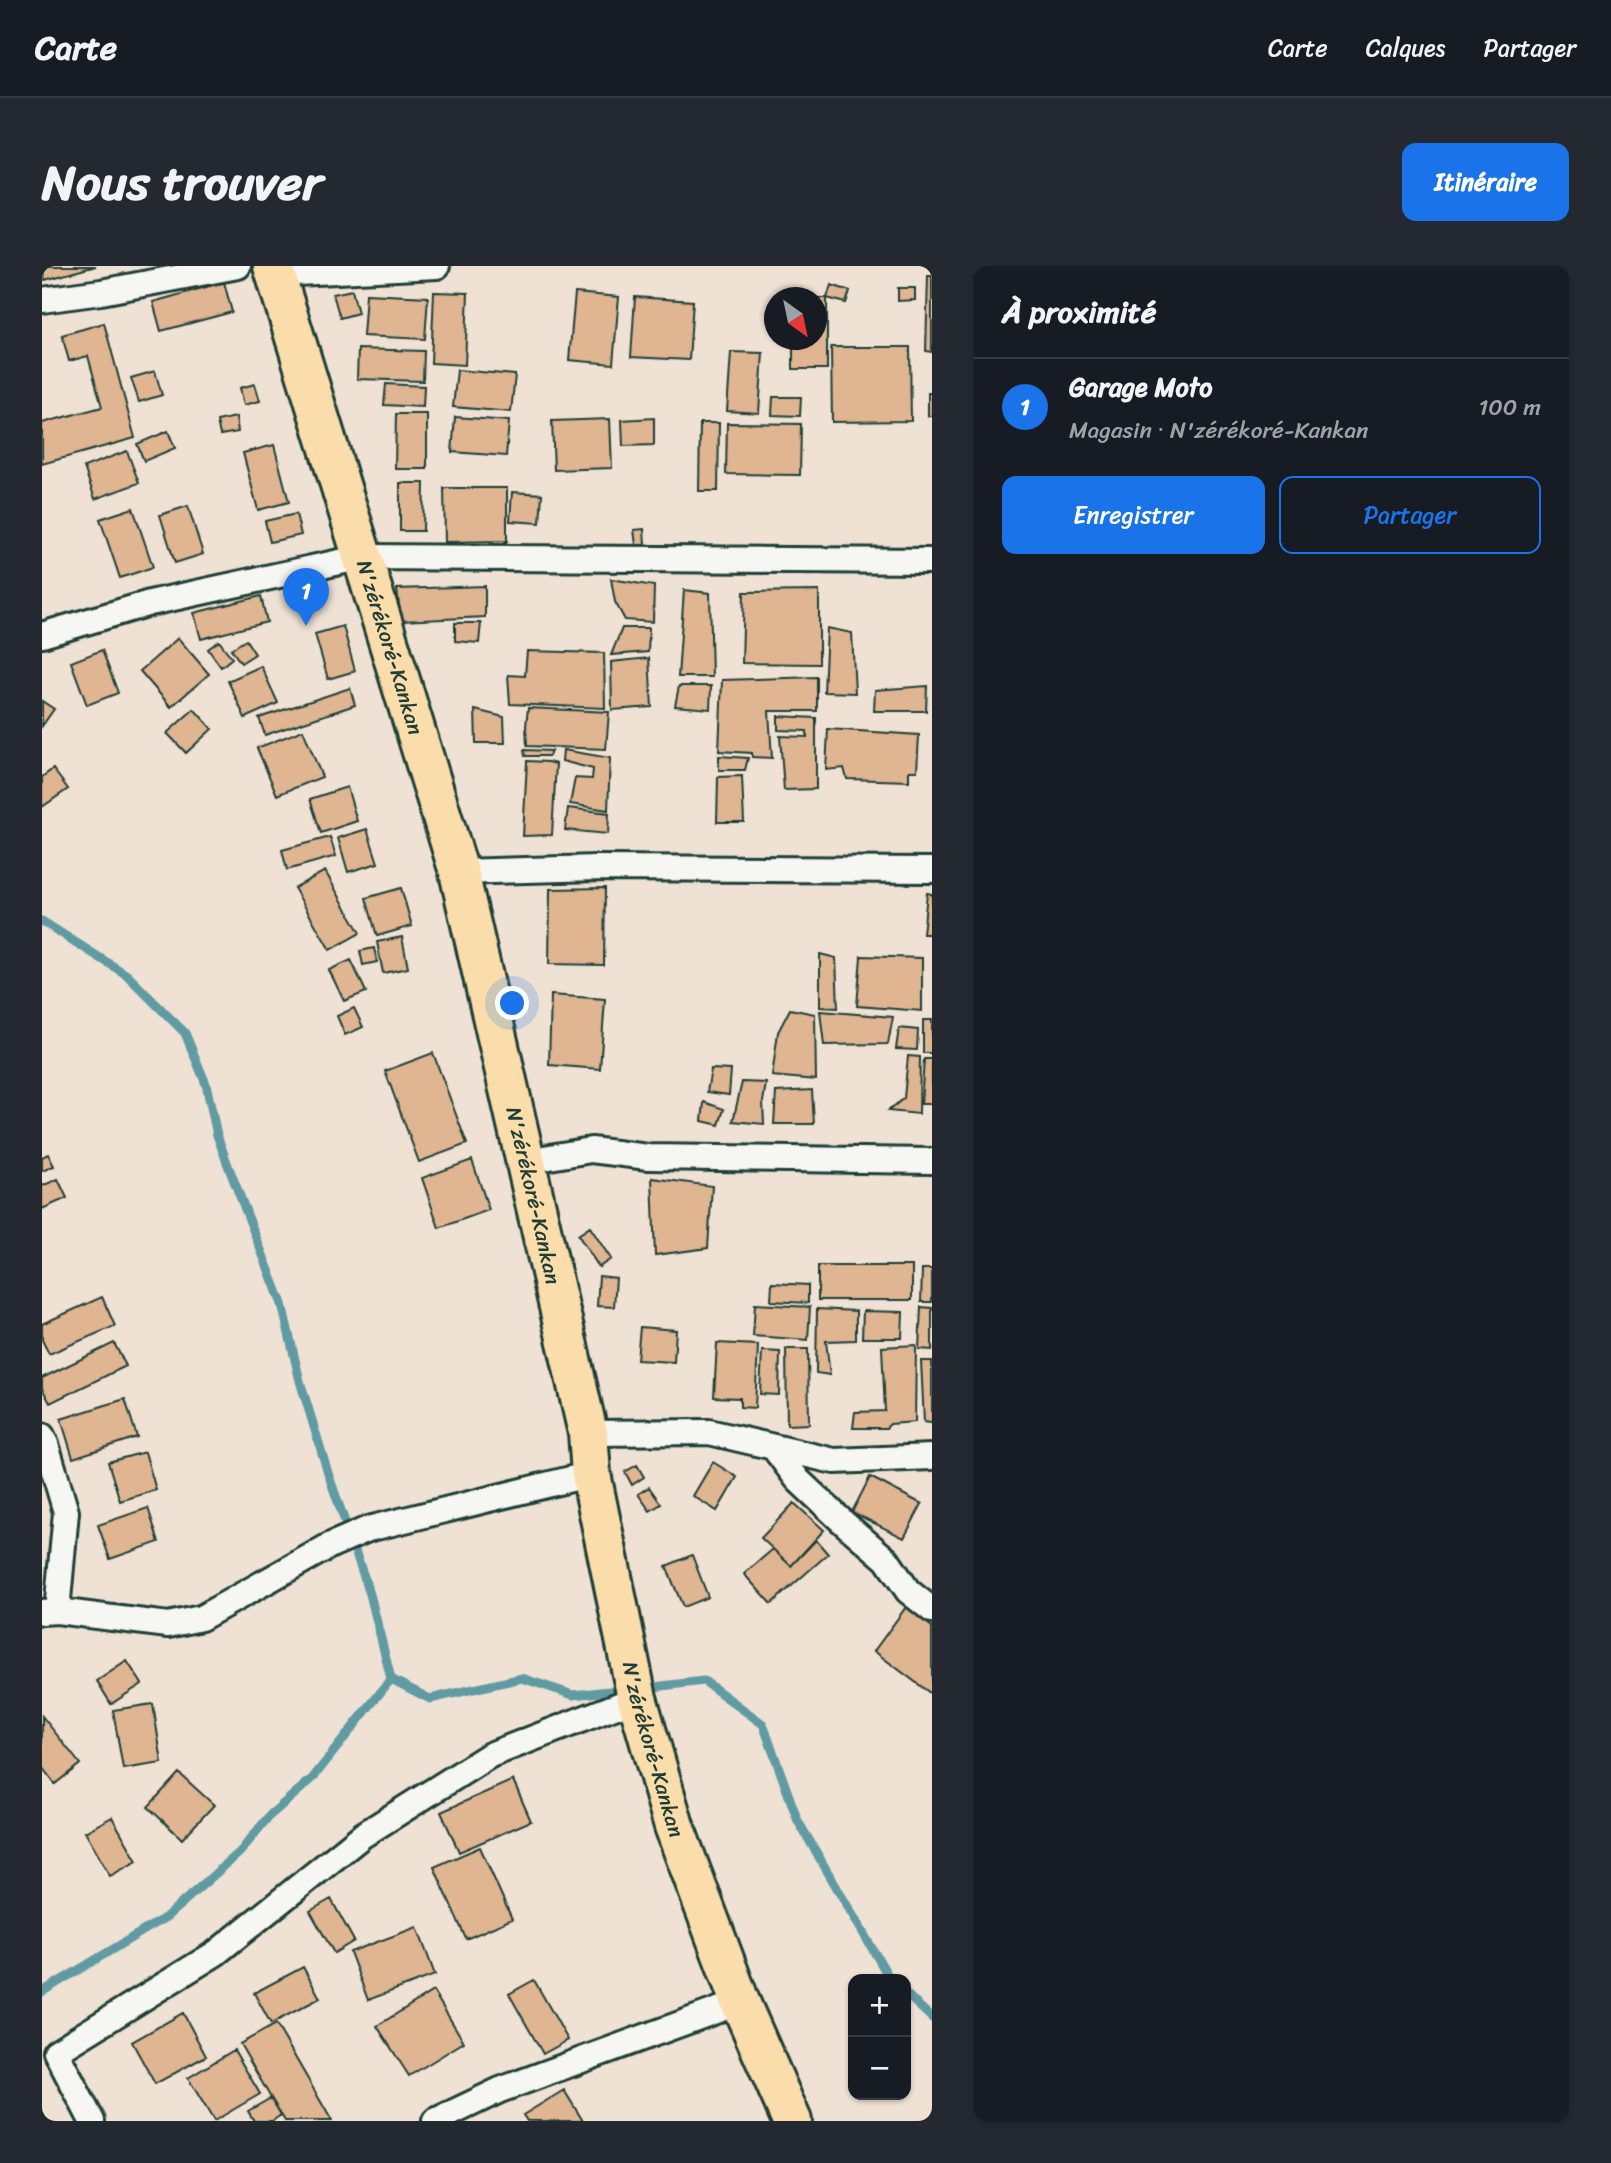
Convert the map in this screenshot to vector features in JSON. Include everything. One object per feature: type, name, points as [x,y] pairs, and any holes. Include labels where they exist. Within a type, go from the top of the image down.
[{"type":"highway","name":"N'zérékoré-Kankan","points":[[275,270],[459,872],[588,1433],[591,1474],[637,1698],[674,1826],[740,2002],[792,2121]]},
{"type":"street","points":[[42,300],[101,292],[238,266]]},
{"type":"street","points":[[275,270],[436,266]]},
{"type":"street","points":[[42,635],[150,603],[363,557],[932,562]]},
{"type":"street","points":[[459,872],[598,868],[932,870]]},
{"type":"street","points":[[526,1161],[591,1150],[649,1157],[932,1161]]},
{"type":"street","points":[[588,1433],[709,1432],[834,1461],[932,1457]]},
{"type":"street","points":[[42,1436],[66,1512],[50,1611],[168,1625],[201,1618],[331,1545],[368,1529],[591,1474]]},
{"type":"street","points":[[774,1448],[799,1480],[887,1560],[908,1591],[932,1610]]},
{"type":"street","points":[[92,2121],[56,2052],[216,1953],[363,1835],[490,1755],[637,1698]]},
{"type":"street","points":[[435,2121],[500,2090],[740,2002]]},
{"type":"building","points":[[42,266],[96,266],[45,280]]},
{"type":"building","points":[[928,276],[932,276],[932,352],[926,351]]},
{"type":"building","points":[[224,282],[232,312],[161,331],[153,302]]},
{"type":"building","points":[[831,285],[850,291],[846,303],[827,298]]},
{"type":"building","points":[[898,288],[915,288],[915,300],[898,301]]},
{"type":"building","points":[[352,290],[358,313],[340,318],[333,294]]},
{"type":"building","points":[[434,292],[468,293],[465,365],[431,363]]},
{"type":"building","points":[[575,293],[619,297],[613,364],[569,360]]},
{"type":"building","points":[[366,294],[428,297],[425,339],[363,336]]},
{"type":"building","points":[[635,297],[693,301],[689,360],[631,357]]},
{"type":"building","points":[[104,323],[135,438],[42,464],[42,423],[102,407],[88,356],[69,361],[62,335]]},
{"type":"building","points":[[831,347],[910,347],[911,421],[832,422]]},
{"type":"building","points":[[358,349],[424,351],[423,381],[357,379]]},
{"type":"building","points":[[793,350],[827,350],[827,369],[793,369]]},
{"type":"building","points":[[731,352],[763,353],[759,413],[727,411]]},
{"type":"building","points":[[457,370],[515,375],[511,412],[453,407]]},
{"type":"building","points":[[155,371],[162,395],[139,402],[131,378]]},
{"type":"building","points":[[255,384],[260,401],[244,405],[240,388]]},
{"type":"building","points":[[386,384],[424,386],[423,407],[384,405]]},
{"type":"building","points":[[928,393],[932,393],[932,416],[928,416]]},
{"type":"building","points":[[773,397],[801,397],[800,416],[772,415]]},
{"type":"building","points":[[396,414],[427,414],[427,469],[395,469]]},
{"type":"building","points":[[236,417],[238,432],[220,435],[217,421]]},
{"type":"building","points":[[455,417],[509,421],[506,456],[452,452]]},
{"type":"building","points":[[654,418],[654,445],[623,446],[622,420]]},
{"type":"building","points":[[610,419],[612,468],[554,470],[552,421]]},
{"type":"building","points":[[700,423],[719,423],[718,491],[699,491]]},
{"type":"building","points":[[727,423],[801,424],[800,475],[726,474]]},
{"type":"building","points":[[168,431],[175,448],[144,461],[137,444]]},
{"type":"building","points":[[274,445],[289,502],[258,510],[243,453]]},
{"type":"building","points":[[127,451],[139,483],[95,499],[84,467]]},
{"type":"building","points":[[400,483],[424,483],[423,531],[400,531]]},
{"type":"building","points":[[444,488],[507,488],[507,541],[445,542]]},
{"type":"building","points":[[512,492],[542,494],[540,523],[510,521]]},
{"type":"building","points":[[188,506],[203,554],[175,563],[160,515]]},
{"type":"building","points":[[133,508],[153,567],[120,578],[100,519]]},
{"type":"building","points":[[296,514],[301,535],[270,542],[265,521]]},
{"type":"building","points":[[644,529],[645,545],[636,545],[634,530]]},
{"type":"building","points":[[611,579],[654,586],[653,622],[625,620],[615,602]]},
{"type":"building","points":[[485,586],[485,617],[401,621],[397,589]]},
{"type":"building","points":[[684,590],[710,593],[712,677],[678,677]]},
{"type":"building","points":[[819,591],[819,664],[742,663],[744,592]]},
{"type":"building","points":[[261,596],[267,622],[201,639],[194,613]]},
{"type":"building","points":[[455,623],[481,623],[479,643],[455,641]]},
{"type":"building","points":[[343,626],[355,671],[328,679],[315,634]]},
{"type":"building","points":[[622,628],[649,628],[648,652],[611,655]]},
{"type":"building","points":[[827,628],[852,633],[855,693],[824,692]]},
{"type":"building","points":[[178,638],[209,674],[171,707],[140,671]]},
{"type":"building","points":[[246,640],[255,654],[241,663],[231,649]]},
{"type":"building","points":[[219,641],[232,658],[221,667],[208,649]]},
{"type":"building","points":[[102,650],[118,693],[87,705],[71,662]]},
{"type":"building","points":[[527,651],[604,653],[605,708],[510,704],[508,675],[525,676]]},
{"type":"building","points":[[649,658],[652,707],[612,710],[611,662]]},
{"type":"building","points":[[261,666],[278,703],[245,718],[228,681]]},
{"type":"building","points":[[817,677],[817,711],[769,711],[772,758],[752,757],[752,753],[719,751],[722,680]]},
{"type":"building","points":[[679,686],[711,686],[710,709],[675,706]]},
{"type":"building","points":[[927,686],[926,711],[874,711],[875,690]]},
{"type":"building","points":[[350,688],[355,705],[265,735],[259,718]]},
{"type":"building","points":[[42,701],[54,709],[42,726]]},
{"type":"building","points":[[528,708],[609,712],[606,749],[527,746]]},
{"type":"building","points":[[194,709],[212,729],[186,753],[167,733]]},
{"type":"building","points":[[475,710],[504,717],[505,743],[476,743]]},
{"type":"building","points":[[778,716],[816,718],[816,789],[784,790],[780,736],[807,737],[807,731],[778,730]]},
{"type":"building","points":[[828,729],[919,735],[917,771],[909,771],[909,781],[847,779],[844,768],[826,770]]},
{"type":"building","points":[[303,730],[322,777],[277,795],[257,748]]},
{"type":"building","points":[[524,750],[551,751],[549,756],[525,756]]},
{"type":"building","points":[[563,750],[610,758],[608,810],[570,804],[575,778],[592,779],[593,769],[562,761]]},
{"type":"building","points":[[719,756],[748,758],[745,770],[719,770]]},
{"type":"building","points":[[527,761],[556,764],[552,835],[523,836]]},
{"type":"building","points":[[53,769],[68,789],[42,807],[42,777]]},
{"type":"building","points":[[742,776],[744,822],[717,822],[718,777]]},
{"type":"building","points":[[347,787],[357,821],[321,833],[310,799]]},
{"type":"building","points":[[568,808],[609,813],[608,834],[565,830]]},
{"type":"building","points":[[367,829],[378,863],[348,872],[338,838]]},
{"type":"building","points":[[330,837],[336,856],[287,870],[282,850]]},
{"type":"building","points":[[325,871],[360,933],[330,950],[294,888]]},
{"type":"building","points":[[401,888],[412,926],[377,936],[366,898]]},
{"type":"building","points":[[605,888],[604,965],[549,964],[550,889]]},
{"type":"building","points":[[927,893],[932,894],[932,934],[923,934]]},
{"type":"building","points":[[402,937],[408,968],[383,973],[377,942]]},
{"type":"building","points":[[374,948],[377,962],[363,965],[360,951]]},
{"type":"building","points":[[820,954],[836,958],[838,1008],[820,1007]]},
{"type":"building","points":[[861,956],[922,958],[922,1011],[857,1006]]},
{"type":"building","points":[[351,960],[366,992],[344,1001],[329,970]]},
{"type":"building","points":[[551,995],[605,999],[600,1069],[549,1065]]},
{"type":"building","points":[[354,1008],[363,1027],[345,1035],[337,1016]]},
{"type":"building","points":[[790,1009],[815,1014],[816,1080],[772,1076],[778,1032]]},
{"type":"building","points":[[820,1011],[893,1017],[888,1044],[824,1045]]},
{"type":"building","points":[[923,1020],[932,1020],[932,1053],[923,1053]]},
{"type":"building","points":[[899,1028],[918,1030],[917,1050],[896,1049]]},
{"type":"building","points":[[433,1053],[467,1144],[419,1162],[385,1071]]},
{"type":"building","points":[[908,1056],[920,1057],[919,1114],[888,1111],[904,1098]]},
{"type":"building","points":[[924,1059],[932,1059],[932,1104],[921,1104]]},
{"type":"building","points":[[711,1069],[731,1070],[729,1095],[707,1092]]},
{"type":"building","points":[[742,1082],[766,1083],[764,1124],[733,1121]]},
{"type":"building","points":[[812,1090],[814,1124],[774,1124],[776,1092]]},
{"type":"building","points":[[704,1102],[724,1109],[719,1125],[702,1121]]},
{"type":"building","points":[[48,1154],[54,1166],[42,1171],[42,1157]]},
{"type":"building","points":[[472,1160],[489,1210],[439,1228],[422,1178]]},
{"type":"building","points":[[652,1178],[712,1186],[708,1248],[655,1255]]},
{"type":"building","points":[[58,1179],[67,1198],[42,1209],[42,1186]]},
{"type":"building","points":[[590,1227],[611,1259],[599,1267],[578,1235]]},
{"type":"building","points":[[818,1266],[912,1266],[912,1300],[818,1300]]},
{"type":"building","points":[[922,1269],[932,1269],[932,1302],[921,1302]]},
{"type":"building","points":[[599,1276],[616,1278],[614,1307],[597,1306]]},
{"type":"building","points":[[772,1283],[808,1285],[808,1303],[771,1301]]},
{"type":"building","points":[[102,1297],[115,1326],[49,1354],[42,1340],[42,1324]]},
{"type":"building","points":[[755,1304],[810,1307],[808,1340],[753,1336]]},
{"type":"building","points":[[921,1307],[932,1308],[932,1350],[919,1349]]},
{"type":"building","points":[[817,1309],[856,1311],[856,1340],[826,1341],[830,1375],[816,1373]]},
{"type":"building","points":[[863,1311],[903,1312],[902,1338],[862,1338]]},
{"type":"building","points":[[640,1327],[676,1330],[674,1362],[637,1360]]},
{"type":"building","points":[[114,1343],[126,1366],[50,1403],[42,1388],[42,1378]]},
{"type":"building","points":[[717,1343],[758,1345],[755,1408],[740,1407],[740,1398],[714,1397]]},
{"type":"building","points":[[916,1345],[915,1422],[890,1424],[886,1428],[853,1428],[855,1412],[885,1411],[882,1347]]},
{"type":"building","points":[[786,1349],[808,1349],[809,1424],[787,1425]]},
{"type":"building","points":[[762,1351],[780,1352],[779,1395],[760,1394]]},
{"type":"building","points":[[921,1361],[932,1361],[932,1423],[924,1422]]},
{"type":"building","points":[[125,1399],[137,1437],[73,1458],[61,1419]]},
{"type":"building","points":[[145,1452],[156,1490],[120,1501],[108,1462]]},
{"type":"building","points":[[713,1462],[737,1477],[717,1511],[693,1496]]},
{"type":"building","points":[[637,1465],[644,1477],[632,1485],[625,1472]]},
{"type":"building","points":[[870,1477],[922,1504],[904,1538],[852,1512]]},
{"type":"building","points":[[649,1487],[661,1504],[650,1511],[638,1494]]},
{"type":"building","points":[[794,1503],[824,1530],[791,1566],[761,1538]]},
{"type":"building","points":[[148,1508],[159,1542],[110,1559],[98,1525]]},
{"type":"building","points":[[816,1540],[828,1554],[771,1604],[744,1574],[773,1549],[791,1566]]},
{"type":"building","points":[[692,1555],[708,1597],[683,1607],[666,1566]]},
{"type":"building","points":[[906,1607],[932,1627],[930,1693],[874,1651]]},
{"type":"building","points":[[127,1661],[142,1684],[111,1704],[97,1681]]},
{"type":"building","points":[[153,1704],[162,1763],[123,1769],[113,1710]]},
{"type":"building","points":[[42,1716],[80,1764],[55,1784],[42,1767]]},
{"type":"building","points":[[179,1773],[214,1805],[182,1839],[148,1807]]},
{"type":"building","points":[[513,1780],[531,1821],[459,1852],[441,1812]]},
{"type":"building","points":[[112,1817],[137,1861],[110,1876],[85,1832]]},
{"type":"building","points":[[480,1847],[512,1919],[466,1939],[434,1867]]},
{"type":"building","points":[[331,1899],[354,1941],[334,1953],[310,1911]]},
{"type":"building","points":[[417,1927],[435,1975],[368,2000],[350,1952]]},
{"type":"building","points":[[303,1967],[320,1998],[271,2024],[254,1993]]},
{"type":"building","points":[[534,1980],[568,2040],[543,2054],[509,1994]]},
{"type":"building","points":[[433,1991],[464,2042],[409,2076],[377,2026]]},
{"type":"building","points":[[183,2013],[206,2056],[155,2084],[132,2042]]},
{"type":"building","points":[[276,2024],[332,2121],[285,2121],[271,2098],[240,2044]]},
{"type":"building","points":[[234,2050],[260,2094],[214,2121],[188,2078]]},
{"type":"building","points":[[564,2090],[583,2121],[527,2121],[523,2115]]},
{"type":"building","points":[[271,2098],[281,2115],[272,2121],[254,2121],[248,2111]]},
{"type":"waterway","points":[[42,921],[127,975],[185,1033],[206,1084],[217,1135],[282,1304],[300,1381],[329,1476],[370,1594],[391,1679],[430,1699],[522,1678],[573,1695],[628,1689]]},
{"type":"waterway","points":[[42,1992],[166,1917],[240,1852],[269,1816],[312,1779],[391,1679]]},
{"type":"waterway","points":[[645,1688],[704,1681],[763,1724],[798,1821],[887,1974]]},
{"type":"waterway","points":[[911,1999],[932,2018]]},
{"type":"place","name":"Garage Moto","points":[[306,626]]}]
